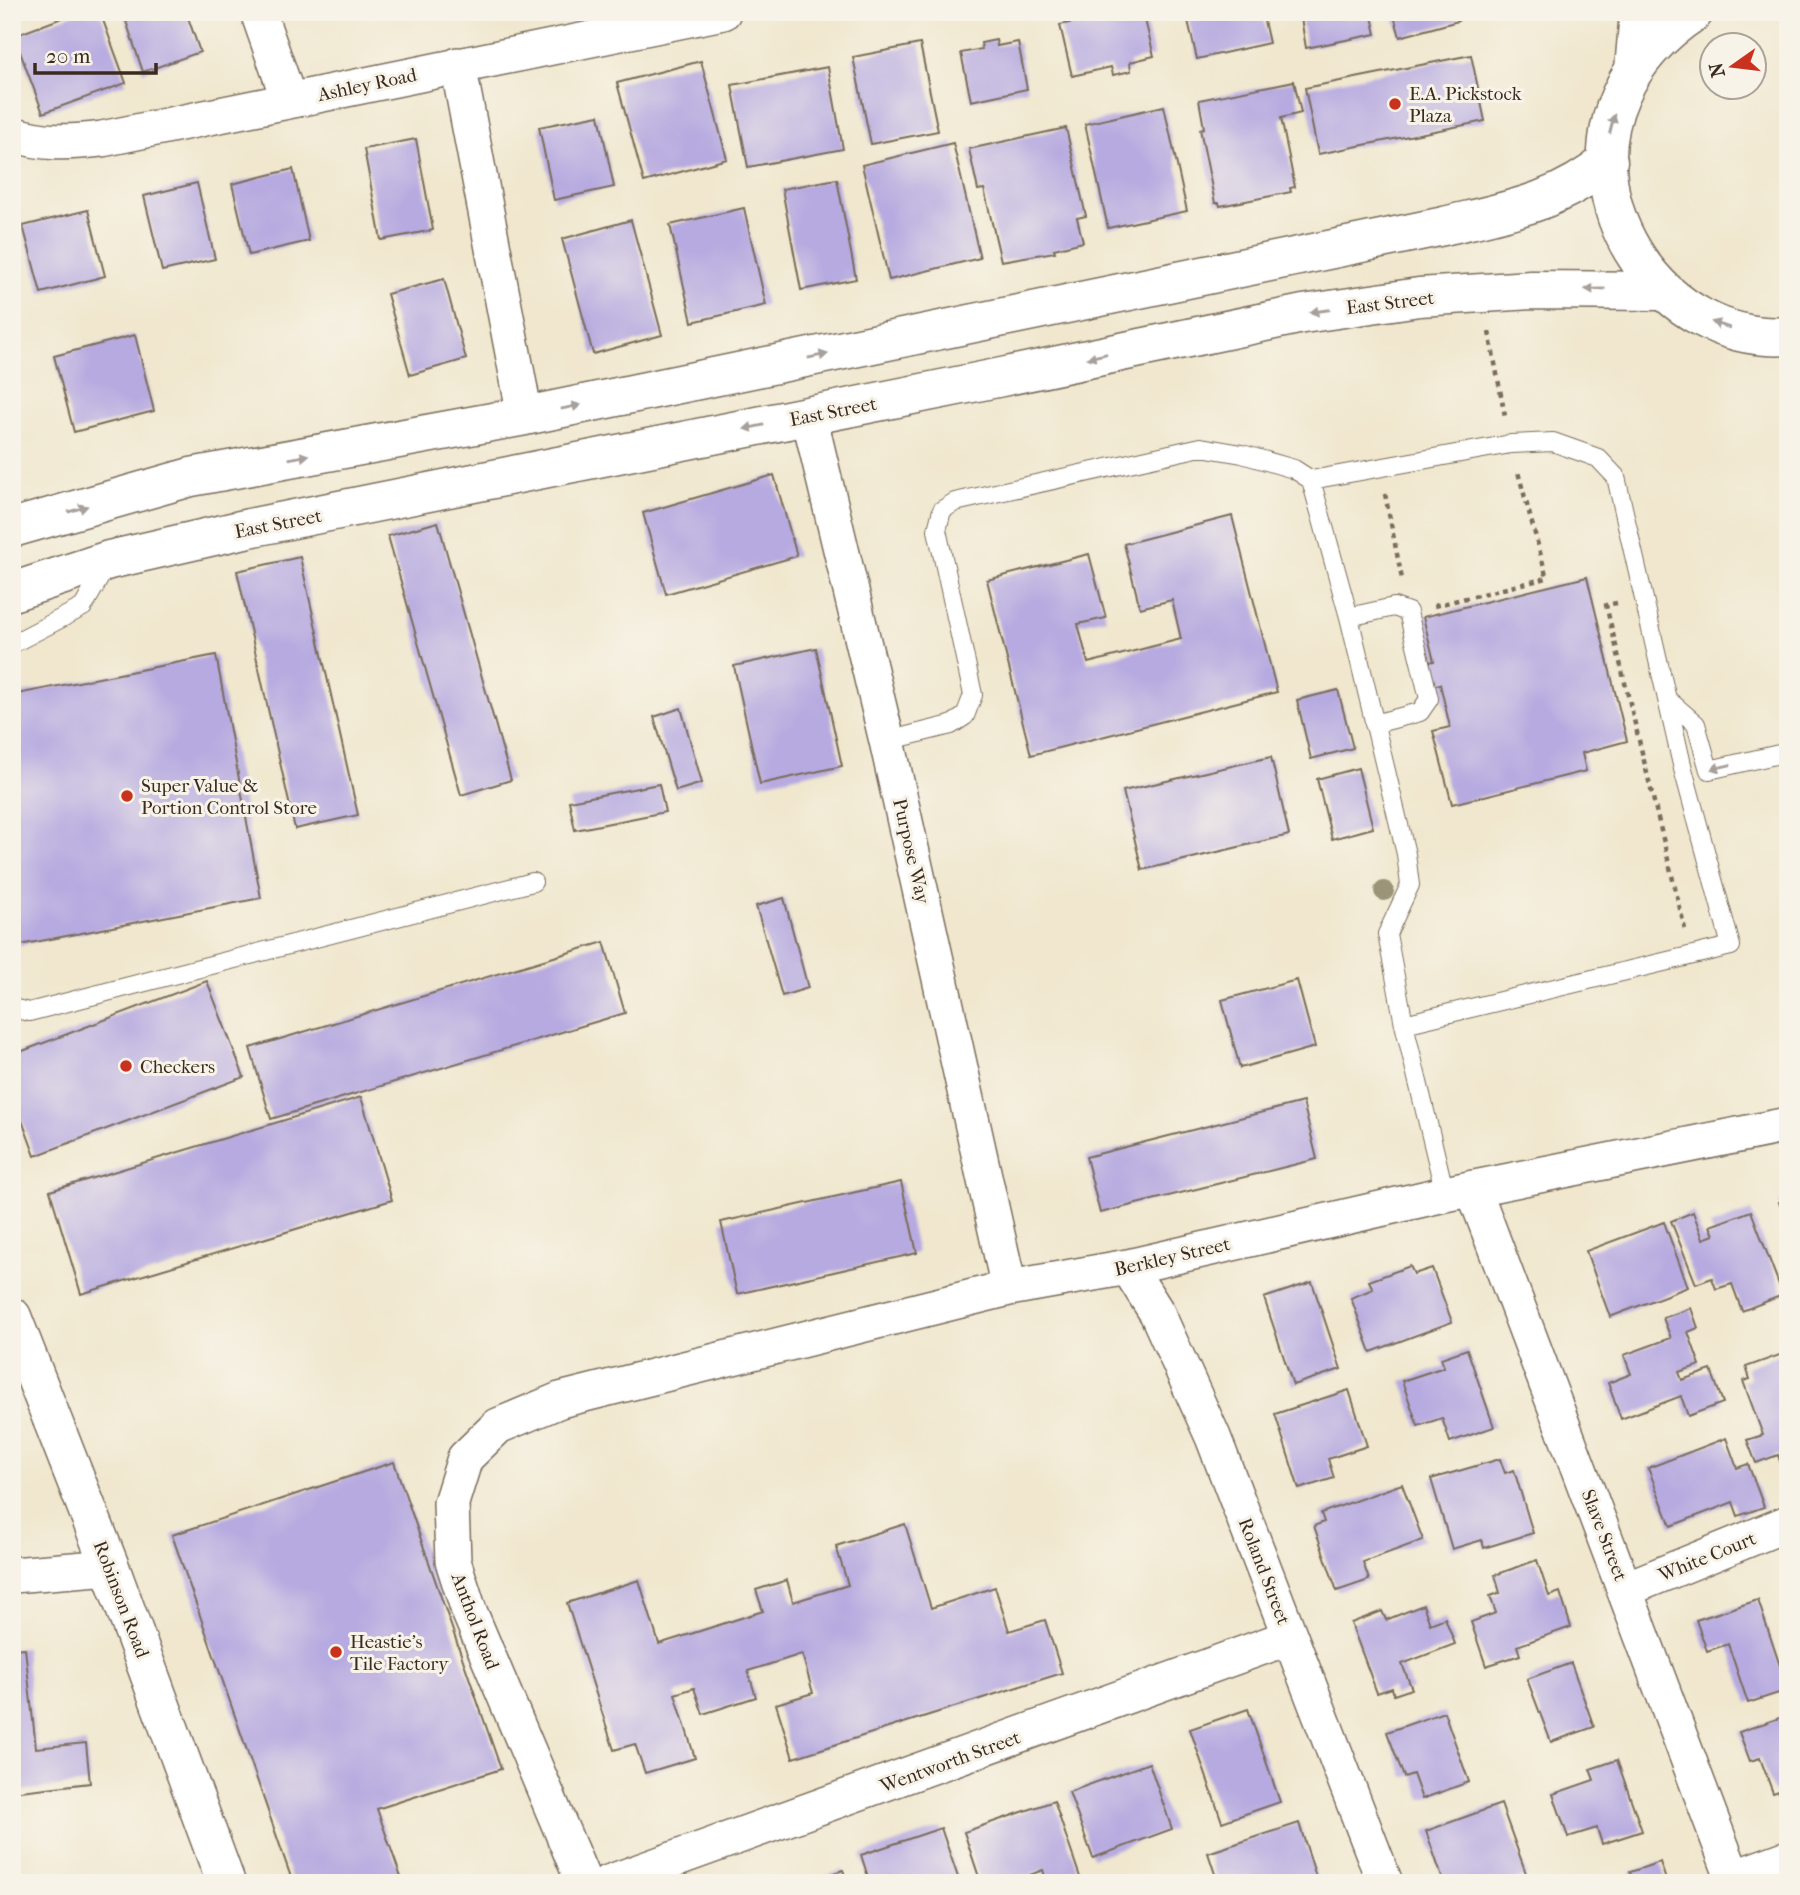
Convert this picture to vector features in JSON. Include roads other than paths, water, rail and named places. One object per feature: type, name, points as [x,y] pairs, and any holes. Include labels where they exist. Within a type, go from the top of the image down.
[{"type":"main road","points":[[1633,70],[1639,12]]},
{"type":"main road","points":[[1694,12],[1652,45],[1633,70],[1620,95],[1611,124],[1608,161],[1610,197],[1624,238],[1640,266],[1663,291],[1698,316],[1718,325],[1785,340]]},
{"type":"main road","points":[[12,528],[191,477],[525,416],[1444,226],[1542,202],[1564,192],[1608,161]]},
{"type":"main road","name":"East Street","points":[[12,592],[109,560],[249,527],[809,416],[1303,314],[1419,297],[1609,289],[1663,291]]},
{"type":"main road","name":"Robinson Road","points":[[12,1317],[110,1567],[226,1883]]},
{"type":"street","points":[[258,12],[289,100]]},
{"type":"street","name":"Ashley Road","points":[[12,134],[33,141],[65,143],[102,139],[458,65],[618,22],[723,12]]},
{"type":"street","points":[[458,65],[525,416]]},
{"type":"street","name":"Purpose Way","points":[[809,416],[887,741],[1009,1288]]},
{"type":"street","name":"Berkley Street","points":[[560,1400],[1009,1288],[1128,1267],[1459,1191],[1788,1125]]},
{"type":"street","name":"Slave Street","points":[[1459,1191],[1626,1589],[1734,1880]]},
{"type":"street","name":"Roland Street","points":[[1128,1267],[1157,1313],[1180,1360],[1385,1883]]},
{"type":"street","name":"Anthol Road","points":[[560,1400],[498,1426],[465,1458],[451,1503],[453,1561],[469,1611],[584,1883]]},
{"type":"street","name":"White Court","points":[[1626,1589],[1788,1522]]},
{"type":"street","points":[[12,1575],[110,1567]]},
{"type":"street","name":"Wentworth Street","points":[[608,1883],[1290,1637]]},
{"type":"street","points":[[1734,1880],[1788,1858]]},
{"type":"lane","points":[[1311,480],[1511,444],[1553,442],[1598,458],[1616,477],[1667,699],[1731,946],[1404,1024]]},
{"type":"lane","points":[[887,741],[951,725],[965,716],[973,695],[937,530],[942,510],[955,502],[1201,447],[1242,454],[1294,469],[1311,480],[1349,617],[1406,854],[1410,885],[1387,934],[1404,1024],[1459,1191]]},
{"type":"lane","points":[[12,644],[82,607],[109,560]]},
{"type":"lane","points":[[1349,617],[1394,607],[1408,612],[1429,699],[1420,712],[1374,724]]},
{"type":"lane","points":[[1667,699],[1696,724],[1709,770],[1788,752]]},
{"type":"lane","points":[[12,1008],[29,1012],[533,882]]},
{"type":"place","name":"E.A. Pickstock Plaza","points":[[1395,104]]},
{"type":"place","name":"Super Value & Portion Control Store","points":[[127,796]]},
{"type":"place","name":"Checkers","points":[[126,1066]]},
{"type":"place","name":"Heastie's Tile Factory","points":[[336,1652]]}]
